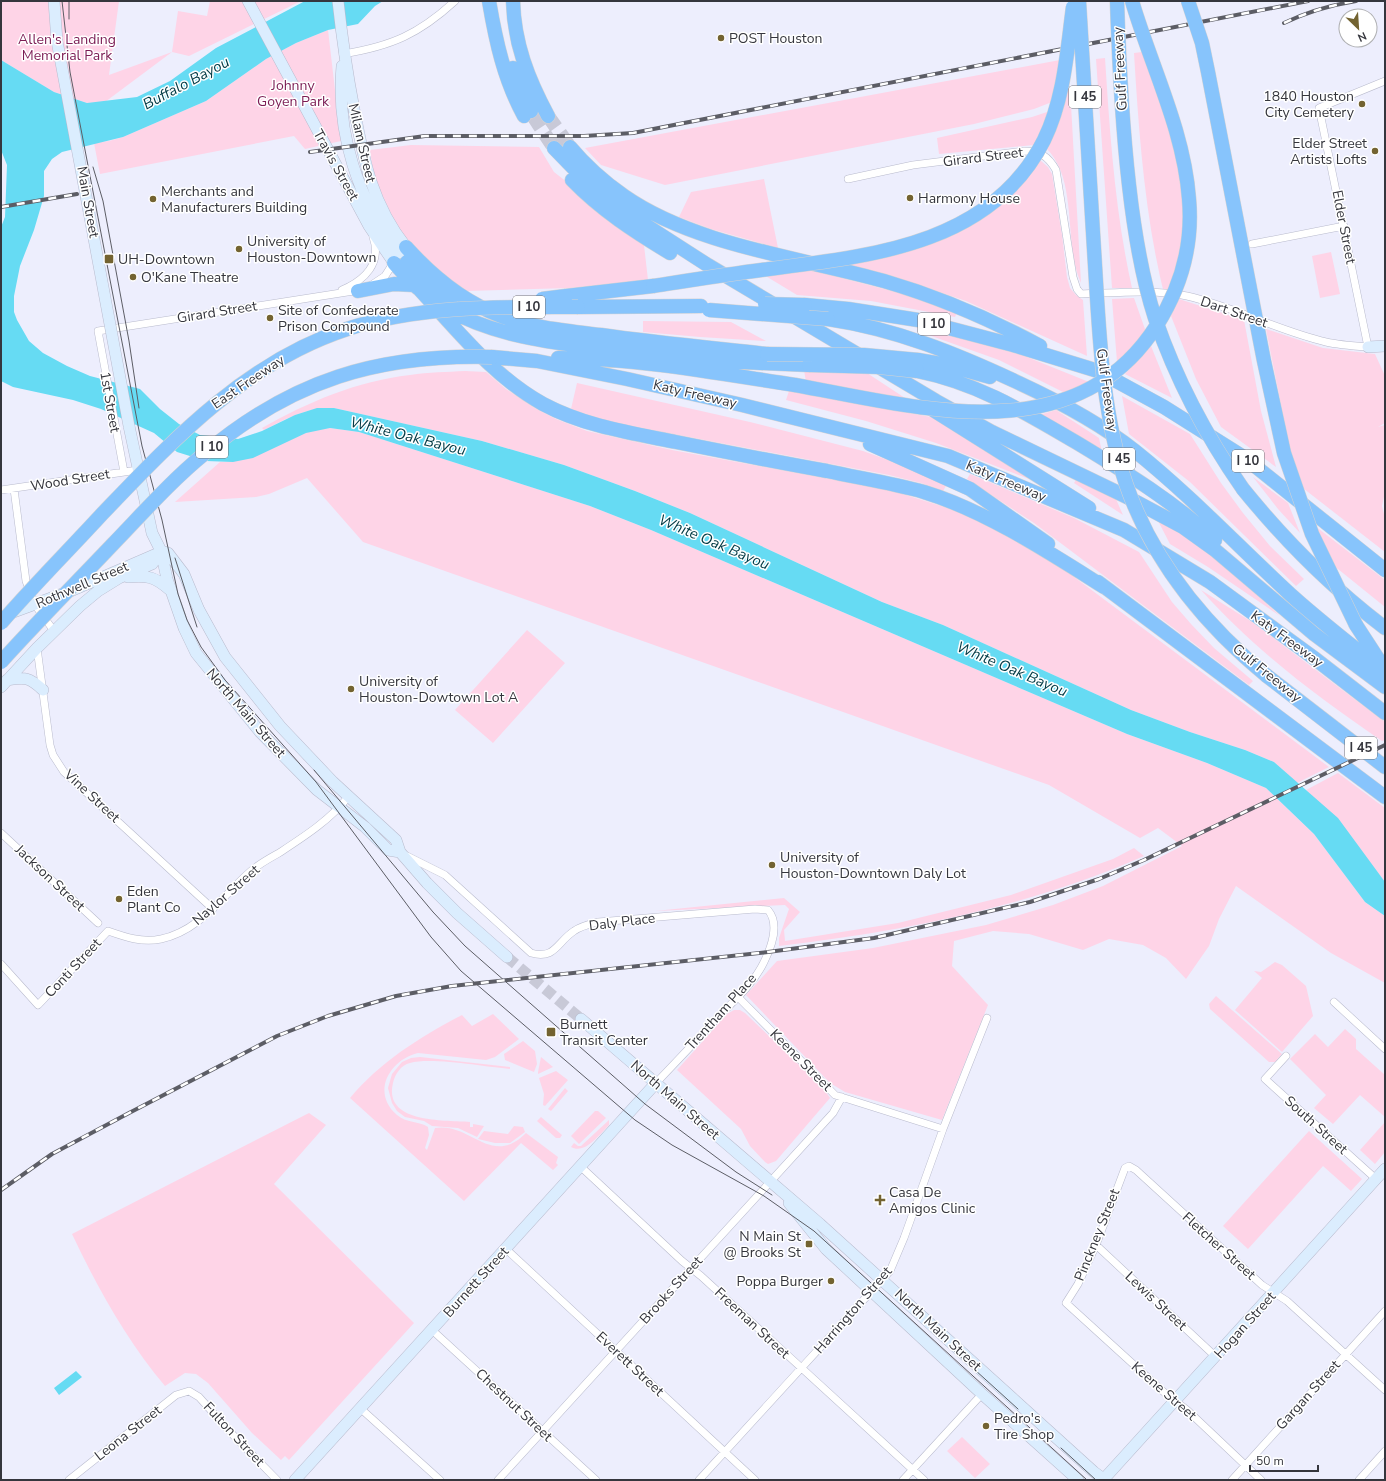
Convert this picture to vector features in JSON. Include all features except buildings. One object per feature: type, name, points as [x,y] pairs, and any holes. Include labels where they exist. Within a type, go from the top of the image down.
[{"type":"highway","points":[[490,1],[500,61],[512,95],[529,116],[504,39],[499,1]]},
{"type":"highway","points":[[513,1],[516,36],[521,55],[533,87],[548,116]]},
{"type":"highway","points":[[480,307],[653,286],[872,254],[931,237],[954,228],[974,216],[1010,188],[1035,155],[1044,140],[1053,118],[1061,90],[1074,1]]},
{"type":"highway","name":"Gulf Freeway","points":[[1079,1],[1098,320],[1107,398],[1121,466],[1140,517],[1171,573],[1186,595],[1217,630],[1267,676],[1337,728],[1385,767]]},
{"type":"highway","name":"Gulf Freeway","points":[[1117,1],[1128,168],[1134,224],[1146,287],[1155,318],[1187,395],[1220,455],[1243,489],[1275,528],[1347,599],[1385,628]]},
{"type":"highway","points":[[576,363],[691,369],[794,385],[897,404],[961,412],[1007,412],[1026,410],[1059,401],[1090,388],[1119,368],[1143,344],[1163,314],[1179,281],[1187,247],[1190,209],[1188,184],[1179,144],[1132,1]]},
{"type":"highway","points":[[1188,1],[1202,43],[1278,430],[1290,472],[1304,514],[1323,560],[1356,625],[1385,668]]},
{"type":"highway","points":[[1124,530],[884,379],[636,232],[589,198],[566,174],[550,148],[589,184],[622,210],[663,238],[948,408],[992,432],[1183,527],[1215,550],[1314,634],[1385,687]]},
{"type":"highway","points":[[570,148],[600,178],[624,197],[652,213],[681,226],[718,239],[884,282],[959,306],[1026,338],[1061,358]]},
{"type":"highway","points":[[400,254],[417,287],[493,367],[509,382],[527,394],[564,414],[623,432],[872,480],[925,493],[971,511],[1016,534],[1104,587]]},
{"type":"highway","points":[[400,254],[435,291],[458,312],[475,322]]},
{"type":"highway","points":[[400,254],[422,264],[453,291],[500,316],[541,328],[767,354],[864,355],[918,366],[975,372],[1040,393]]},
{"type":"highway","points":[[358,291],[398,283],[417,287],[445,308],[475,322],[511,334],[560,343],[697,359],[872,367],[918,366],[1005,401],[1148,486],[1202,528],[1291,615]]},
{"type":"highway","name":"I 10","points":[[705,308],[805,305],[848,309],[918,320],[1061,358],[1098,371],[1164,407],[1245,458],[1385,570]]},
{"type":"highway","name":"East Freeway","points":[[1,623],[18,603],[174,441],[215,404],[251,376],[299,349],[348,329],[411,314],[480,307],[653,306],[705,308]]},
{"type":"highway","points":[[705,308],[828,319],[859,324],[924,342],[973,361],[1040,393],[1088,419],[1134,450],[1184,494],[1292,596],[1352,647],[1385,672]]},
{"type":"highway","name":"I 10","points":[[1,662],[180,476],[218,442],[268,408],[327,380],[368,367],[418,358],[458,356],[492,357],[576,363]]},
{"type":"highway","name":"Katy Freeway","points":[[576,363],[948,456],[1124,530],[1210,582],[1385,712]]},
{"type":"highway","points":[[825,425],[918,464],[970,489],[1016,520],[1385,797]]},
{"type":"highway","points":[[1,618],[18,603]]},
{"type":"highway","points":[[1337,728],[1385,757]]},
{"type":"main road","name":"Main Street","points":[[54,1],[57,41],[129,426]]},
{"type":"main road","name":"Travis Street","points":[[248,1],[369,226],[400,254]]},
{"type":"main road","name":"Milam Street","points":[[338,1],[343,54],[367,173],[400,254]]},
{"type":"main road","name":"Dart Street","points":[[1368,347],[1385,346]]},
{"type":"main road","name":"North Main Street","points":[[129,426],[152,533],[161,551],[172,593],[188,637],[202,662],[260,732],[317,790],[365,827],[388,850],[400,852]]},
{"type":"main road","name":"North Main Street","points":[[161,551],[168,553],[184,574],[199,610],[225,657],[280,726],[396,840],[400,852],[457,913],[507,957]]},
{"type":"main road","points":[[4,684],[54,631],[92,596],[119,578],[152,564],[161,551]]},
{"type":"main road","name":"Rothwell Street","points":[[1,618],[161,551]]},
{"type":"main road","points":[[119,578],[143,576],[155,578],[172,593]]},
{"type":"main road","points":[[4,684],[25,677],[34,682],[43,690]]},
{"type":"main road","name":"North Main Street","points":[[581,1019],[882,1279],[1038,1422],[1104,1480]]},
{"type":"main road","name":"Burnett Street","points":[[295,1480],[656,1083]]},
{"type":"main road","name":"Hogan Street","points":[[1104,1480],[1385,1169]]},
{"type":"main road","name":"North Main Street","points":[[770,1181],[826,1249],[872,1290],[982,1394],[1078,1480]]},
{"type":"street","points":[[343,54],[404,38],[424,27],[455,1]]},
{"type":"street","name":"Elder Street","points":[[1368,347],[1319,108],[1385,81]]},
{"type":"street","name":"Girard Street","points":[[848,179],[913,165],[1024,151],[1032,151],[1048,157],[1056,170],[1073,278],[1077,289],[1081,294]]},
{"type":"street","name":"Girard Street","points":[[336,292],[353,286],[364,277],[372,266],[376,255],[376,249],[369,226]]},
{"type":"street","points":[[1252,244],[1344,226]]},
{"type":"street","name":"Girard Street","points":[[98,331],[336,292],[358,291],[378,282],[390,270],[400,254]]},
{"type":"street","name":"Dart Street","points":[[1081,294],[1167,293],[1188,296],[1303,336],[1334,344],[1368,347]]},
{"type":"street","name":"1st Street","points":[[98,331],[124,472]]},
{"type":"street","name":"Wood Street","points":[[1,490],[138,470]]},
{"type":"street","points":[[14,489],[25,575],[35,605],[54,631]]},
{"type":"street","name":"Vine Street","points":[[37,648],[50,745],[53,755],[61,768],[213,909]]},
{"type":"street","name":"Naylor Street","points":[[108,931],[144,941],[160,939],[188,928],[213,909],[252,870],[319,827],[340,808],[350,796]]},
{"type":"street","name":"Jackson Street","points":[[1,833],[98,923]]},
{"type":"street","name":"Daly Place","points":[[400,852],[445,876],[531,953],[540,956],[549,954],[574,931],[598,922],[755,909],[768,910]]},
{"type":"street","name":"Trentham Place","points":[[656,1083],[738,997],[764,963],[774,924],[772,914],[768,910]]},
{"type":"street","name":"Conti Street","points":[[1,964],[38,1005],[108,931]]},
{"type":"street","name":"Keene Street","points":[[738,997],[835,1095],[943,1129]]},
{"type":"street","points":[[1334,1002],[1385,1049]]},
{"type":"street","name":"Harrington Street","points":[[699,1480],[882,1279],[895,1262],[943,1129],[987,1018]]},
{"type":"street","name":"South Street","points":[[1286,1056],[1265,1079],[1376,1179]]},
{"type":"street","name":"Brooks Street","points":[[498,1480],[833,1113],[842,1097]]},
{"type":"street","name":"Freeman Street","points":[[580,1166],[690,1269],[701,1276],[924,1480]]},
{"type":"street","name":"Pinckney Street","points":[[1066,1303],[1078,1284],[1096,1245],[1126,1167]]},
{"type":"street","name":"Fletcher Street","points":[[1126,1167],[1136,1170],[1262,1285],[1287,1301],[1385,1390]]},
{"type":"street","name":"Lewis Street","points":[[1096,1245],[1216,1357]]},
{"type":"street","name":"Everett Street","points":[[506,1249],[755,1480]]},
{"type":"street","name":"Keene Street","points":[[1066,1303],[1175,1402],[1186,1410],[1261,1480]]},
{"type":"street","name":"Gargan Street","points":[[1232,1480],[1385,1311]]},
{"type":"street","name":"Chestnut Street","points":[[432,1330],[596,1480]]},
{"type":"street","name":"Leona Street","points":[[69,1480],[176,1395],[189,1391]]},
{"type":"street","name":"Fulton Street","points":[[189,1391],[199,1396],[234,1436],[277,1480]]},
{"type":"street","points":[[903,1480],[982,1394]]},
{"type":"street","points":[[360,1408],[440,1480]]},
{"type":"street","points":[[1359,1480],[1385,1451]]},
{"type":"green space","name":"Allen's Landing Memorial Park","points":[[1,1],[119,1],[109,75],[172,52],[105,102],[87,103],[54,92],[1,60]]},
{"type":"green space","points":[[210,1],[301,1],[189,56],[172,52],[178,11],[207,16]]},
{"type":"green space","name":"Johnny Goyen Park","points":[[328,30],[341,141],[305,149],[294,136],[100,174],[94,143],[123,137],[206,101],[266,59],[296,43]]},
{"type":"green space","points":[[1142,52],[1171,132],[1177,154],[1184,196],[1185,226],[1176,268],[1165,298],[1152,238],[1138,115],[1134,53]]},
{"type":"green space","points":[[1105,58],[1111,145],[1117,202],[1132,288],[1112,288],[1096,59]]},
{"type":"green space","points":[[1060,60],[1052,102],[1034,109],[974,124],[665,185],[601,165],[585,148]]},
{"type":"green space","points":[[1066,87],[1070,87],[1081,283],[1076,268],[1067,195],[1063,177],[1056,161],[1046,148]]},
{"type":"green space","points":[[1050,111],[1034,145],[939,154],[937,138],[1032,117]]},
{"type":"green space","points":[[411,145],[539,147],[554,172],[639,238],[644,245],[648,280],[570,288],[466,291],[443,276],[422,256],[398,228],[374,178],[370,150]]},
{"type":"green space","points":[[1040,160],[1048,167],[1052,174],[1067,277],[1070,288],[1083,300],[1087,356],[966,301],[889,275],[842,264],[919,247],[1031,170]]},
{"type":"green space","points":[[764,179],[778,248],[711,229],[679,217],[691,192]]},
{"type":"green space","points":[[1331,252],[1340,294],[1320,298],[1312,256]]},
{"type":"green space","points":[[807,269],[919,298],[957,312],[955,317],[871,301],[797,295],[764,275]]},
{"type":"green space","points":[[1134,298],[1146,332],[1117,362],[1112,299]]},
{"type":"green space","points":[[1179,299],[1244,320],[1261,411],[1276,467],[1221,427],[1196,379],[1171,316]]},
{"type":"green space","points":[[643,321],[731,322],[766,341],[643,332]]},
{"type":"green space","points":[[924,328],[1022,355],[1089,382],[1065,393],[999,360],[923,333]]},
{"type":"green space","points":[[1266,329],[1323,348],[1375,354],[1385,376],[1385,423],[1378,427],[1385,425],[1385,492],[1382,506],[1385,518],[1385,552],[1299,485],[1283,425],[1282,410]]},
{"type":"green space","points":[[1151,346],[1172,398],[1125,374]]},
{"type":"green space","points":[[804,370],[864,371],[908,400],[806,382]]},
{"type":"green space","points":[[465,371],[486,372],[506,389],[533,407],[556,419],[587,431],[672,450],[890,490],[954,510],[996,528],[1058,565],[1329,767],[1297,783],[1274,762],[1245,750],[1190,732],[1131,710],[943,625],[882,602],[690,513],[564,465],[482,441],[334,408],[306,411],[264,430],[262,428],[315,401],[371,382],[417,374]]},
{"type":"green space","points":[[577,383],[750,422],[863,451],[913,469],[946,486],[943,491],[921,483],[889,475],[610,422],[571,409]]},
{"type":"green space","points":[[789,391],[942,419],[1055,489],[936,443],[866,421],[786,400]]},
{"type":"green space","points":[[1122,396],[1190,434],[1221,483],[1243,513],[1270,546],[1304,579],[1296,586],[1190,482],[1129,434]]},
{"type":"green space","points":[[1056,410],[1099,438],[1102,452],[1039,415]]},
{"type":"green space","points":[[330,428],[359,432],[590,506],[651,530],[1127,734],[1207,763],[1266,788],[1314,834],[1365,902],[1385,916],[1385,983],[1331,953],[1236,886],[1219,919],[1209,946],[1186,979],[1166,958],[1143,945],[1109,939],[1083,950],[1029,934],[993,931],[954,941],[952,966],[988,1005],[942,1120],[845,1092],[830,1083],[746,995],[777,961],[873,948],[986,925],[1053,905],[1103,886],[1182,846],[1158,828],[1140,838],[1049,785],[363,542],[307,478],[269,494],[256,497],[175,502],[220,462],[253,456],[305,433]]},
{"type":"green space","points":[[970,474],[1074,518],[1139,552],[1172,602],[1191,624],[1214,648],[1253,681],[1249,685],[1034,523],[967,479]]},
{"type":"green space","points":[[1253,477],[1288,503],[1300,533],[1278,509]]},
{"type":"green space","points":[[1076,480],[1115,497],[1123,515],[1074,483]]},
{"type":"green space","points":[[1155,515],[1195,538],[1280,616],[1208,567],[1170,544]]},
{"type":"green space","points":[[1315,526],[1385,580],[1385,607],[1333,565]]},
{"type":"green space","points":[[1201,590],[1252,622],[1385,722],[1385,740],[1382,741],[1357,724],[1287,671],[1243,633]]},
{"type":"green space","points":[[527,630],[565,663],[493,743],[455,710]]},
{"type":"green space","points":[[1338,773],[1385,808],[1385,882],[1365,856],[1306,790]]},
{"type":"green space","points":[[1134,848],[1144,856],[1100,874],[1011,903],[919,924],[826,940],[779,946],[779,938],[789,909],[785,905],[655,911],[784,898],[800,912],[784,930],[785,941],[898,923],[1011,895],[1113,859]]},
{"type":"green space","points":[[1275,962],[1282,965],[1306,986],[1313,1016],[1282,1052],[1235,1010],[1262,978],[1254,971],[1261,972]]},
{"type":"green space","points":[[1216,996],[1282,1054],[1275,1062],[1269,1062],[1210,1009],[1209,1004]]},
{"type":"green space","points":[[734,1010],[740,1010],[745,1013],[824,1089],[830,1098],[776,1161],[768,1164],[750,1146],[741,1129],[677,1070],[727,1014]]},
{"type":"green space","points":[[493,1014],[519,1039],[495,1057],[486,1060],[418,1053],[408,1057],[392,1070],[387,1078],[385,1088],[385,1097],[389,1106],[397,1115],[401,1118],[428,1127],[429,1135],[425,1148],[427,1150],[435,1128],[448,1128],[459,1131],[491,1145],[502,1146],[514,1143],[526,1133],[558,1157],[556,1163],[558,1165],[553,1170],[521,1143],[464,1201],[350,1098],[374,1073],[402,1051],[431,1032],[462,1015],[472,1026]]},
{"type":"green space","points":[[1345,1029],[1356,1039],[1356,1049],[1385,1075],[1385,1117],[1360,1095],[1333,1124],[1314,1108],[1326,1095],[1290,1059],[1315,1034],[1328,1047]]},
{"type":"green space","points":[[523,1041],[535,1051],[537,1064],[534,1072],[505,1060],[504,1054]]},
{"type":"green space","points":[[420,1057],[510,1067],[510,1069],[459,1063],[420,1061],[407,1064],[399,1070],[395,1076],[392,1096],[397,1106],[406,1113],[432,1120],[470,1122],[470,1127],[473,1127],[473,1124],[484,1126],[477,1137],[458,1128],[432,1126],[424,1121],[405,1117],[397,1111],[392,1103],[388,1088],[392,1074],[402,1062],[411,1058]]},
{"type":"green space","points":[[541,1057],[553,1067],[538,1074],[538,1072]]},
{"type":"green space","points":[[556,1071],[568,1080],[545,1106],[543,1105],[544,1094],[539,1078]]},
{"type":"green space","points":[[565,1088],[568,1091],[551,1111],[548,1109]]},
{"type":"green space","points":[[595,1111],[598,1111],[606,1118],[579,1144],[571,1136]]},
{"type":"green space","points":[[309,1113],[326,1125],[274,1184],[414,1323],[289,1460],[285,1456],[281,1460],[252,1433],[208,1383],[196,1374],[185,1373],[165,1386],[125,1332],[102,1294],[72,1234]]},
{"type":"green space","points":[[541,1117],[562,1135],[560,1138],[556,1138],[537,1121]]},
{"type":"green space","points":[[609,1120],[609,1125],[587,1146],[576,1149],[571,1147],[574,1143],[581,1146]]},
{"type":"green space","points":[[1385,1122],[1385,1152],[1375,1164],[1360,1150]]},
{"type":"green space","points":[[514,1126],[523,1127],[525,1132],[510,1143],[495,1143],[478,1139],[484,1131],[508,1134]]},
{"type":"green space","points":[[1309,1131],[1362,1179],[1351,1191],[1323,1166],[1248,1249],[1223,1226]]},
{"type":"green space","points":[[962,1437],[990,1464],[975,1478],[947,1451]]},
{"type":"water","points":[[305,1],[383,1],[375,6],[358,24],[328,30],[296,43],[266,59],[206,101],[123,137],[62,152],[52,159],[44,171],[44,196],[34,230],[20,266],[14,296],[14,312],[17,320],[29,341],[43,353],[90,376],[140,389],[160,409],[179,424],[200,435],[238,439],[262,431],[295,415],[317,408],[334,408],[482,441],[564,465],[690,513],[882,602],[943,625],[1131,710],[1190,732],[1245,750],[1274,762],[1338,818],[1385,882],[1385,916],[1365,902],[1314,834],[1266,788],[1207,763],[1127,734],[651,530],[590,506],[359,432],[330,428],[306,433],[253,458],[233,462],[206,461],[177,452],[154,433],[101,409],[73,400],[13,387],[1,381],[1,227],[5,217],[7,165],[1,150],[1,60],[54,92],[87,103],[137,97],[170,81],[216,48]]},
{"type":"water","points":[[76,1371],[82,1377],[59,1395],[54,1388]]},
{"type":"tunnel","points":[[533,116],[554,148]]},
{"type":"tunnel","points":[[548,116],[570,147]]},
{"type":"tunnel","points":[[507,957],[581,1019]]},
{"type":"tram line","points":[[62,1],[70,72],[142,446],[162,520],[178,594],[187,620],[201,647],[225,680],[316,782],[431,937],[461,971],[635,1120],[672,1145],[764,1196],[814,1231],[1087,1480]]},
{"type":"tram line","points":[[69,1],[69,19]]},
{"type":"tram line","points":[[93,167],[103,201],[129,341],[139,408]]},
{"type":"tram line","points":[[175,558],[197,627]]},
{"type":"tram line","points":[[314,770],[433,912],[465,946],[645,1104],[736,1172],[772,1195]]},
{"type":"tram line","points":[[953,1350],[1018,1409]]},
{"type":"tram line","points":[[1061,1448],[1096,1480]]},
{"type":"railway","points":[[310,152],[425,136],[584,136],[633,133],[1308,1]]},
{"type":"railway","points":[[1284,23],[1319,9],[1356,1]]},
{"type":"railway","points":[[1,207],[77,194]]},
{"type":"railway","points":[[1,1190],[52,1154],[129,1113],[277,1036],[328,1016],[396,996],[452,986],[768,952],[874,938],[1030,902],[1099,879],[1144,860],[1385,745]]},
{"type":"place","name":"POST Houston","points":[[721,38]]},
{"type":"place","name":"1840 Houston City Cemetery","points":[[1362,104]]},
{"type":"place","name":"Elder Street Artists Lofts","points":[[1375,151]]},
{"type":"place","name":"Harmony House","points":[[910,198]]},
{"type":"place","name":"Merchants and Manufacturers Building","points":[[153,199]]},
{"type":"place","name":"University of Houston-Downtown","points":[[239,249]]},
{"type":"place","name":"UH-Downtown","points":[[109,259]]},
{"type":"place","name":"O'Kane Theatre","points":[[133,277]]},
{"type":"place","name":"Site of Confederate Prison Compound","points":[[270,318]]},
{"type":"place","name":"University of Houston-Dowtown Lot A","points":[[351,689]]},
{"type":"place","name":"University of Houston-Downtown Daly Lot","points":[[772,865]]},
{"type":"place","name":"Eden Plant Co","points":[[119,899]]},
{"type":"place","name":"Burnett Transit Center","points":[[551,1032]]},
{"type":"place","name":"Casa De Amigos Clinic","points":[[880,1200]]},
{"type":"place","name":"N Main St @ Brooks St","points":[[809,1244]]},
{"type":"place","name":"Poppa Burger","points":[[831,1281]]},
{"type":"place","name":"Pedro's Tire Shop","points":[[986,1426]]},
{"type":"water label","name":"Buffalo Bayou","points":[[186,83]]},
{"type":"water label","name":"White Oak Bayou","points":[[408,436]]},
{"type":"water label","name":"White Oak Bayou","points":[[714,542]]},
{"type":"water label","name":"White Oak Bayou","points":[[1012,669]]}]
